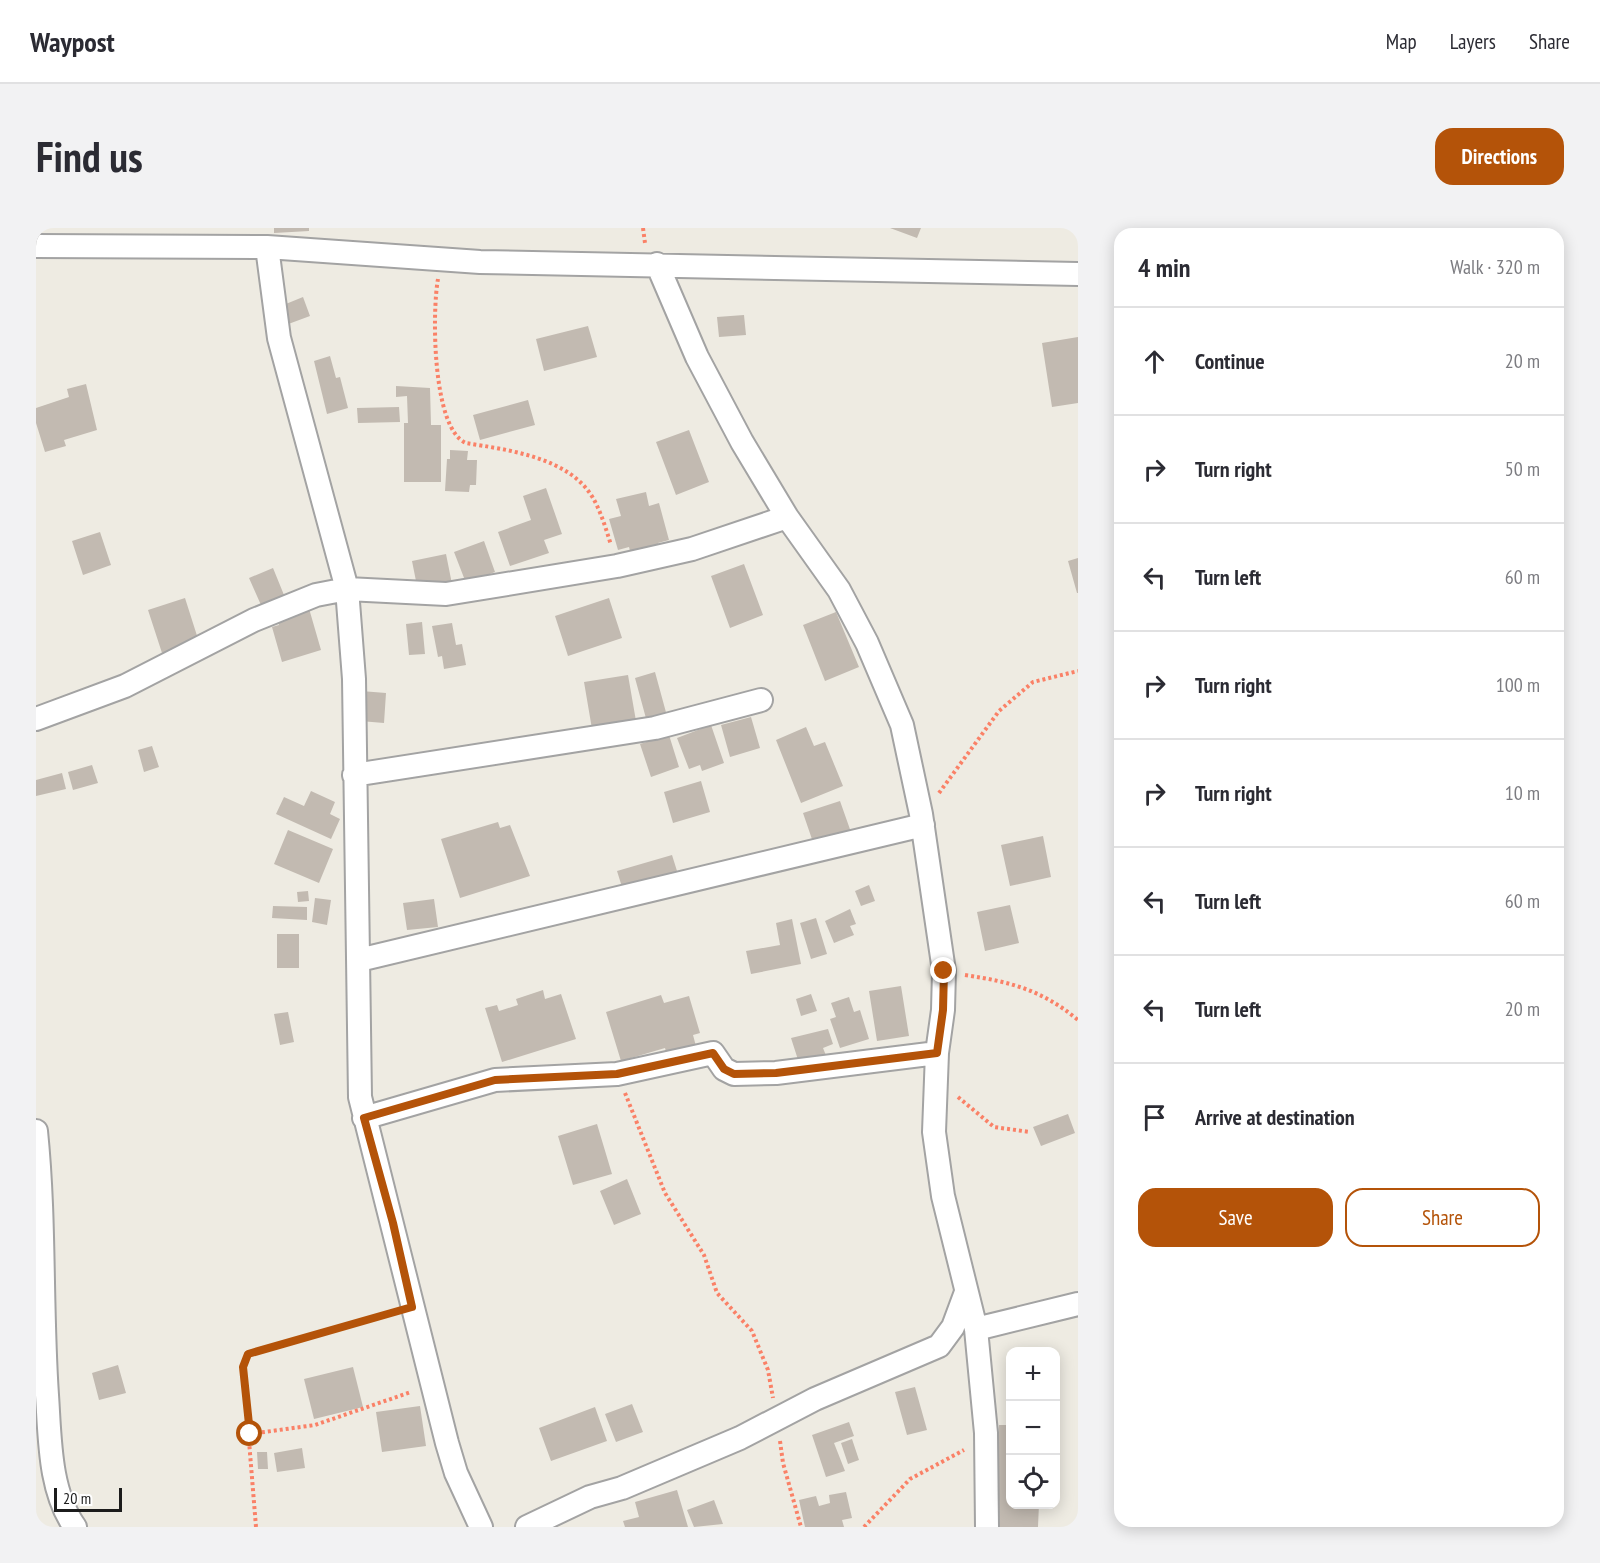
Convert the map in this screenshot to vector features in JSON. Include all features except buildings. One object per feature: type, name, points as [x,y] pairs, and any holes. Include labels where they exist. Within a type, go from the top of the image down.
[{"type":"street","points":[[36,246],[240,237],[267,247],[480,262],[1078,274]]},
{"type":"street","points":[[267,247],[279,338],[347,590],[354,679],[360,1097],[393,1223],[431,1385],[456,1473],[481,1527]]},
{"type":"street","points":[[657,264],[697,357],[742,442],[787,516],[839,590],[867,643],[902,725],[922,819],[944,971],[943,1010],[935,1077],[934,1132],[937,1163],[976,1329],[986,1433],[987,1527]]},
{"type":"street","points":[[36,719],[125,686],[281,608],[316,595],[347,590],[446,594],[617,566],[692,549],[787,516]]},
{"type":"street","points":[[354,775],[654,728],[761,700]]},
{"type":"street","points":[[359,960],[922,819]]},
{"type":"street","points":[[364,1118],[495,1080],[617,1074],[713,1053],[724,1069],[734,1074],[776,1073],[937,1053]]},
{"type":"street","points":[[36,1131],[40,1168],[44,1356],[49,1426],[58,1493],[66,1514],[75,1527]]},
{"type":"street","points":[[527,1527],[590,1497],[622,1488],[677,1466],[939,1346],[953,1327],[966,1292]]},
{"type":"street","points":[[976,1329],[1016,1317],[1078,1304]]},
{"type":"path","points":[[441,258],[436,291],[437,354],[440,392],[454,434],[466,444],[531,454],[577,478],[592,497],[603,521],[617,566]]},
{"type":"path","points":[[922,819],[999,711],[1033,682],[1078,671]]},
{"type":"path","points":[[944,971],[1005,981],[1055,1001],[1078,1020]]},
{"type":"path","points":[[617,1074],[665,1193],[704,1255],[717,1293],[752,1331],[768,1370],[783,1463],[801,1527]]},
{"type":"path","points":[[935,1077],[994,1127],[1030,1132]]},
{"type":"path","points":[[256,1527],[243,1367],[248,1354],[412,1307]]},
{"type":"path","points":[[250,1434],[315,1425],[431,1385]]},
{"type":"path","points":[[864,1527],[910,1479],[962,1452],[986,1433]]},
{"type":"route","points":[[250,1434],[243,1367],[248,1354],[412,1307],[393,1223],[364,1118],[495,1080],[617,1074],[713,1053],[724,1069],[734,1074],[776,1073],[937,1053],[943,1010],[944,971]]}]
